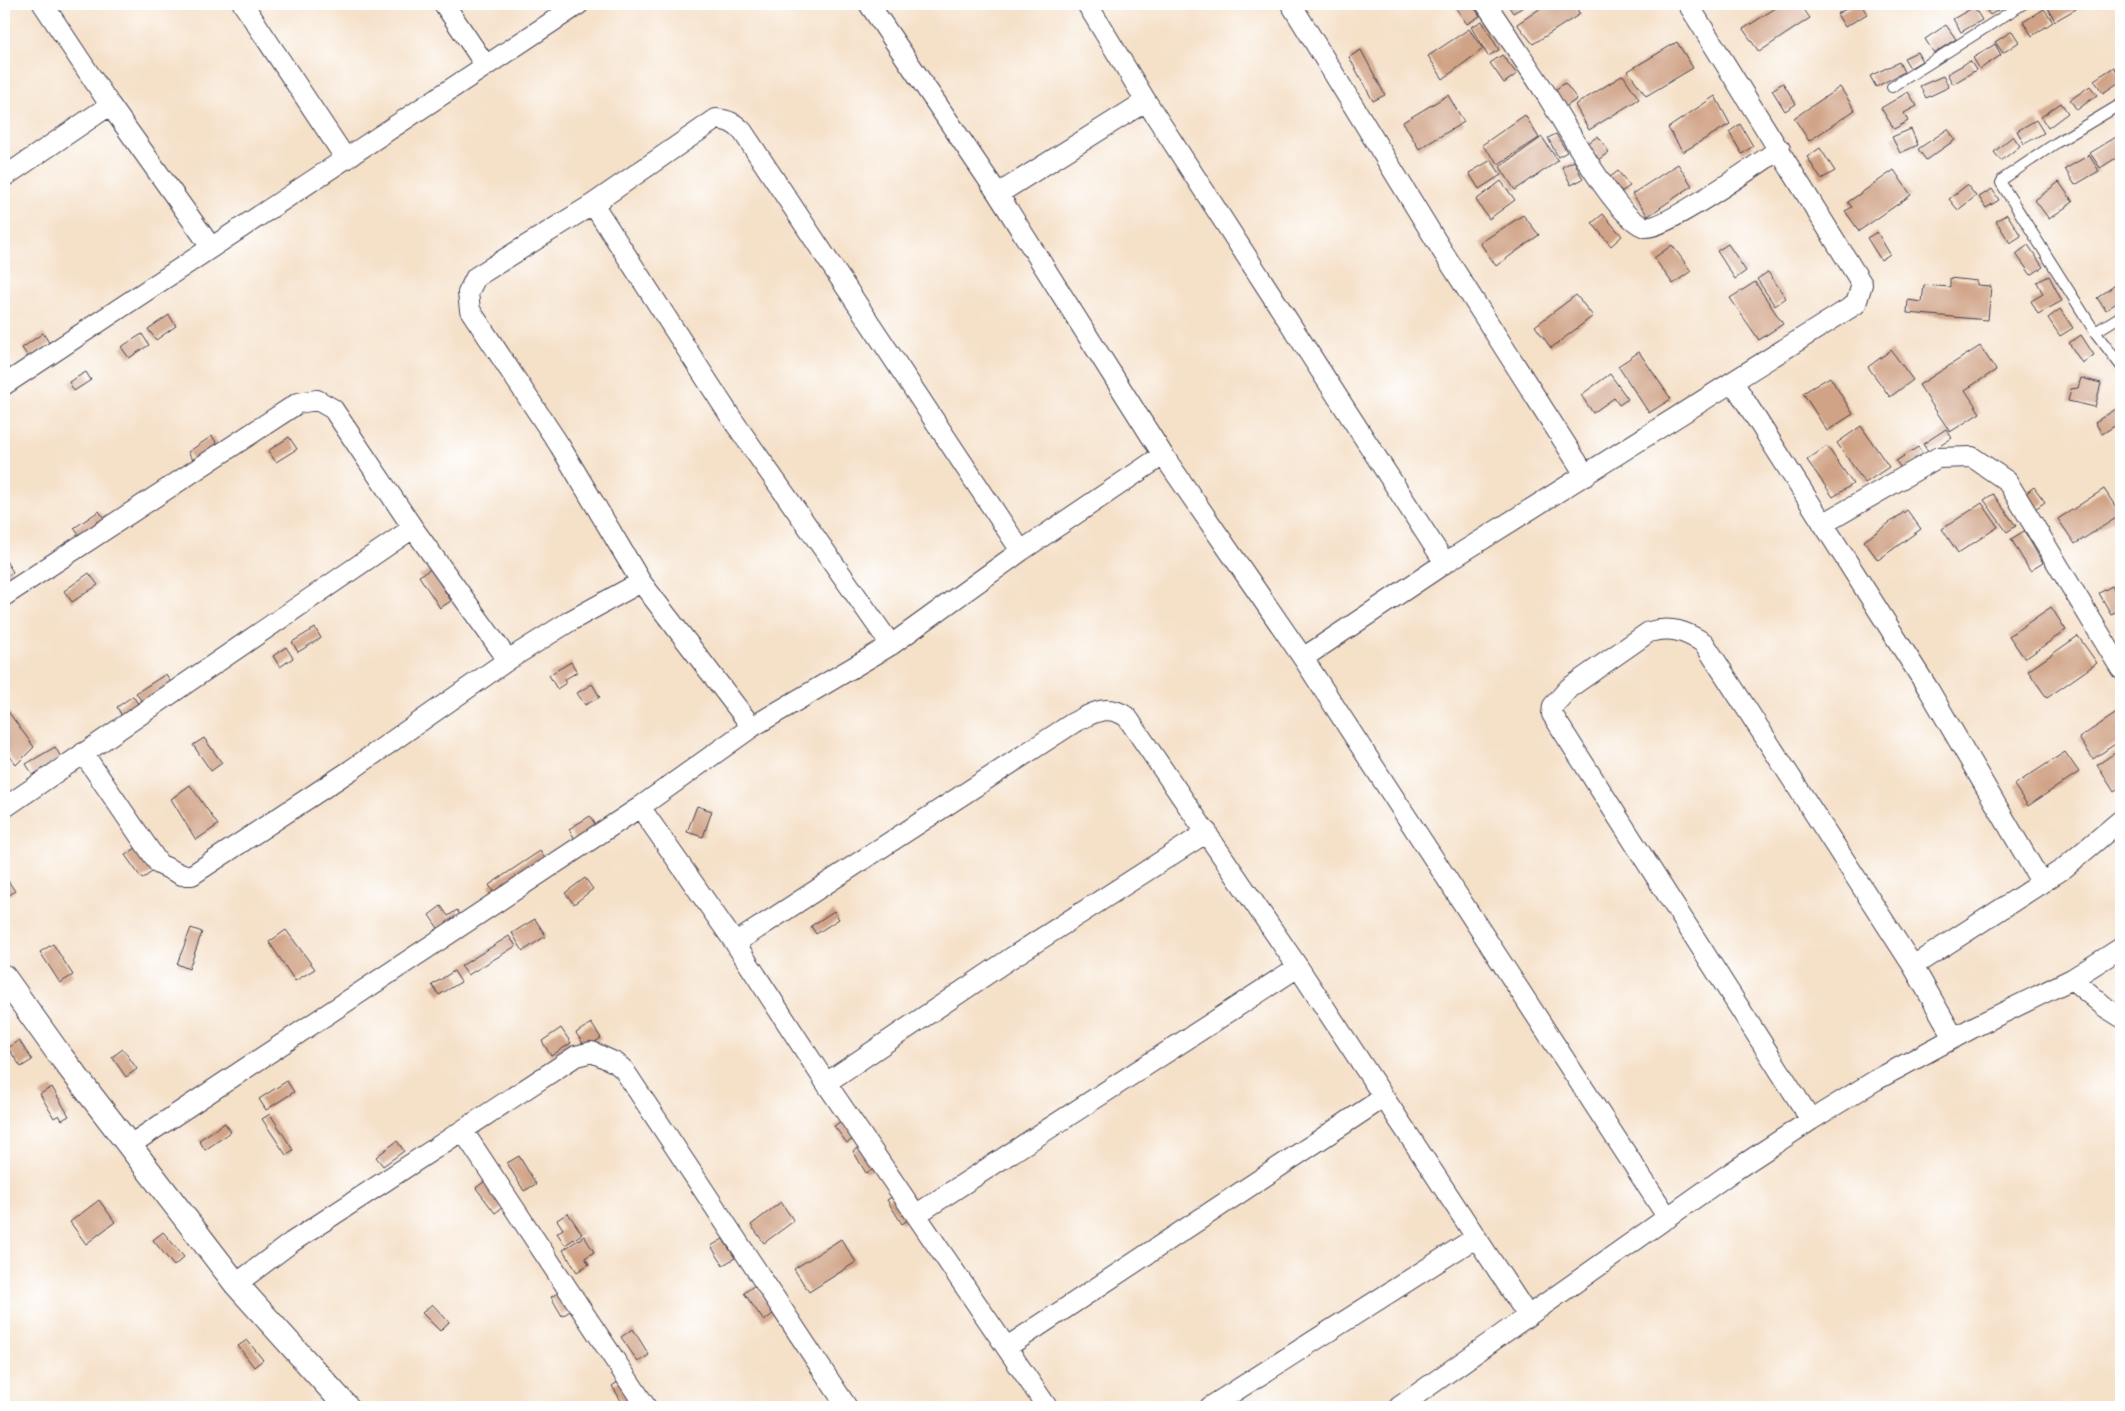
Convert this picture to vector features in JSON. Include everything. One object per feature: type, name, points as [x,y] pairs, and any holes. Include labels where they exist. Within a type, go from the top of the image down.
[{"type":"street","points":[[43,4],[110,105],[211,247]]},
{"type":"street","points":[[243,4],[346,159]]},
{"type":"street","points":[[444,4],[486,66]]},
{"type":"street","points":[[4,385],[579,4]]},
{"type":"street","points":[[869,4],[998,194],[1163,455],[1304,658],[1668,1218]]},
{"type":"street","points":[[1087,4],[1146,101],[1445,563]]},
{"type":"street","points":[[1291,4],[1443,252],[1586,476]]},
{"type":"street","points":[[1486,4],[1589,164],[1616,202],[1640,224],[1647,227],[1654,226],[1674,217],[1780,149]]},
{"type":"street","points":[[1304,658],[1445,563],[1586,476],[1856,304],[1862,284],[1780,149],[1688,4]]},
{"type":"street","points":[[998,194],[1146,101]]},
{"type":"street","points":[[4,177],[110,105]]},
{"type":"street","points":[[752,727],[641,582],[560,446],[470,310],[468,293],[476,277],[593,204],[716,119],[729,120],[736,124],[743,132],[1021,551]]},
{"type":"street","points":[[593,204],[732,419],[891,645]]},
{"type":"street","points":[[1734,382],[1929,690],[2041,882]]},
{"type":"street","points":[[4,596],[298,403],[317,400],[333,410],[508,660]]},
{"type":"street","points":[[130,1145],[640,807],[752,727],[891,645],[1021,551],[1163,455]]},
{"type":"street","points":[[1823,524],[1937,458],[1972,457],[2006,481],[2121,669]]},
{"type":"street","points":[[4,808],[414,528]]},
{"type":"street","points":[[83,754],[159,864],[182,875],[192,875],[351,770],[508,660],[570,621],[641,582]]},
{"type":"street","points":[[1811,1120],[1552,714],[1553,706],[1569,688],[1648,632],[1662,628],[1677,629],[1704,643],[1913,966],[1954,1038]]},
{"type":"street","points":[[735,943],[1073,723],[1107,709],[1119,711],[1128,717],[1207,832],[1528,1316]]},
{"type":"street","points":[[640,807],[735,943],[826,1083],[1047,1407]]},
{"type":"street","points":[[1913,966],[2063,869],[2121,820]]},
{"type":"street","points":[[826,1083],[1011,958],[1207,832]]},
{"type":"street","points":[[1399,1407],[1729,1174],[1811,1120],[1876,1080],[1954,1038],[2072,979],[2121,948]]},
{"type":"street","points":[[917,1214],[1298,967]]},
{"type":"street","points":[[4,977],[59,1054],[236,1284],[347,1407]]},
{"type":"street","points":[[2072,979],[2105,1007],[2121,1017]]},
{"type":"street","points":[[236,1284],[292,1242],[576,1056],[592,1052],[624,1070],[847,1407]]},
{"type":"street","points":[[1007,1347],[1383,1098]]},
{"type":"street","points":[[463,1131],[646,1407]]},
{"type":"street","points":[[1210,1407],[1475,1238]]},
{"type":"lane","points":[[1892,87],[2023,4]]},
{"type":"lane","points":[[2121,104],[2056,143],[2001,182],[2095,332],[2121,366]]},
{"type":"lane","points":[[2095,332],[2121,316]]},
{"type":"building","points":[[1453,4],[1472,4],[1480,16],[1467,24]]},
{"type":"building","points":[[1507,4],[1529,4],[1513,13]]},
{"type":"building","points":[[1547,4],[1574,4],[1580,14],[1533,44],[1517,24]]},
{"type":"building","points":[[1782,4],[1800,4],[1810,18],[1759,52],[1743,29]]},
{"type":"building","points":[[1855,4],[1861,4],[1867,14],[1845,27],[1837,14]]},
{"type":"building","points":[[1982,4],[2008,4],[1990,15]]},
{"type":"building","points":[[2051,4],[2073,4],[2076,9],[2055,21],[2047,6]]},
{"type":"building","points":[[1974,7],[1982,20],[1961,32],[1953,19]]},
{"type":"building","points":[[2044,9],[2053,22],[2032,36],[2023,22]]},
{"type":"building","points":[[1482,21],[1499,50],[1488,56],[1471,27]]},
{"type":"building","points":[[1946,25],[1956,39],[1934,53],[1925,39]]},
{"type":"building","points":[[1469,29],[1483,49],[1443,79],[1428,56]]},
{"type":"building","points":[[2012,31],[2019,42],[2003,53],[1995,42]]},
{"type":"building","points":[[1677,42],[1693,68],[1646,96],[1628,71]]},
{"type":"building","points":[[1995,44],[2001,55],[1980,69],[1973,58]]},
{"type":"building","points":[[1361,50],[1385,95],[1373,101],[1349,57]]},
{"type":"building","points":[[1917,52],[1922,61],[1910,68],[1904,58]]},
{"type":"building","points":[[1502,55],[1517,74],[1504,83],[1490,63]]},
{"type":"building","points":[[1970,61],[1976,70],[1953,84],[1947,74]]},
{"type":"building","points":[[1899,62],[1904,72],[1876,87],[1870,76]]},
{"type":"building","points":[[2114,67],[2121,81],[2103,93],[2094,80]]},
{"type":"building","points":[[1623,75],[1639,99],[1589,130],[1575,105]]},
{"type":"building","points":[[1943,76],[1949,87],[1926,98],[1920,86]]},
{"type":"building","points":[[1565,83],[1577,99],[1564,108],[1552,92]]},
{"type":"building","points":[[1783,83],[1796,104],[1785,111],[1772,90]]},
{"type":"building","points":[[2090,86],[2097,95],[2077,110],[2070,100]]},
{"type":"building","points":[[1840,87],[1855,110],[1809,141],[1794,118]]},
{"type":"building","points":[[1908,92],[1917,106],[1904,113],[1908,121],[1894,129],[1881,108]]},
{"type":"building","points":[[1448,95],[1464,122],[1419,149],[1403,122]]},
{"type":"building","points":[[1715,96],[1730,124],[1683,152],[1668,128]]},
{"type":"building","points":[[2061,103],[2068,113],[2048,128],[2041,117]]},
{"type":"building","points":[[1525,115],[1539,138],[1499,164],[1482,145]]},
{"type":"building","points":[[2036,120],[2044,133],[2024,144],[2017,131]]},
{"type":"building","points":[[1740,124],[1753,146],[1742,154],[1729,132]]},
{"type":"building","points":[[1911,129],[1918,145],[1900,153],[1892,137]]},
{"type":"building","points":[[1948,129],[1955,140],[1926,160],[1918,149]]},
{"type":"building","points":[[1556,134],[1567,152],[1558,157],[1548,138]]},
{"type":"building","points":[[1598,136],[1609,152],[1598,160],[1587,144]]},
{"type":"building","points":[[2013,136],[2020,146],[2001,161],[1994,152]]},
{"type":"building","points":[[1542,137],[1558,161],[1515,190],[1500,167]]},
{"type":"building","points":[[2116,137],[2121,145],[2121,155],[2100,168],[2090,153]]},
{"type":"building","points":[[1820,148],[1835,171],[1821,179],[1807,157]]},
{"type":"building","points":[[2089,155],[2099,171],[2075,185],[2065,169]]},
{"type":"building","points":[[1491,160],[1501,175],[1479,189],[1469,173]]},
{"type":"building","points":[[1574,161],[1583,179],[1571,185],[1562,167]]},
{"type":"building","points":[[1678,164],[1692,186],[1648,216],[1632,194]]},
{"type":"building","points":[[1894,170],[1911,195],[1859,231],[1845,211],[1852,207],[1848,202]]},
{"type":"building","points":[[1618,171],[1630,186],[1621,192],[1609,178]]},
{"type":"building","points":[[1501,181],[1515,200],[1489,219],[1476,200]]},
{"type":"building","points":[[2059,182],[2073,202],[2049,219],[2035,200]]},
{"type":"building","points":[[1967,185],[1976,196],[1958,210],[1949,199]]},
{"type":"building","points":[[1992,189],[1999,200],[1986,208],[1979,197]]},
{"type":"building","points":[[1603,214],[1622,236],[1611,246],[1592,223]]},
{"type":"building","points":[[2007,214],[2021,236],[2010,243],[1996,221]]},
{"type":"building","points":[[1523,215],[1539,235],[1496,266],[1480,243]]},
{"type":"building","points":[[1877,232],[1890,254],[1881,260],[1867,238]]},
{"type":"building","points":[[1728,244],[1746,271],[1735,279],[1717,251]]},
{"type":"building","points":[[1672,245],[1691,271],[1673,284],[1654,258]]},
{"type":"building","points":[[2028,245],[2043,267],[2031,275],[2016,254]]},
{"type":"building","points":[[1768,272],[1786,298],[1775,306],[1757,279]]},
{"type":"building","points":[[2049,276],[2062,301],[2038,314],[2031,301],[2043,294],[2037,282]]},
{"type":"building","points":[[1950,278],[1977,281],[1977,285],[1991,286],[1988,320],[1907,313],[1908,300],[1922,302],[1924,285],[1950,287]]},
{"type":"building","points":[[2121,281],[2121,300],[2106,310],[2097,298]]},
{"type":"building","points":[[1755,282],[1783,324],[1759,340],[1730,298]]},
{"type":"building","points":[[1576,295],[1593,316],[1551,348],[1535,326]]},
{"type":"building","points":[[2060,309],[2073,328],[2060,336],[2048,318]]},
{"type":"building","points":[[169,315],[176,326],[156,340],[148,329]]},
{"type":"building","points":[[43,333],[50,344],[29,358],[22,348]]},
{"type":"building","points":[[142,334],[149,345],[129,358],[121,347]]},
{"type":"building","points":[[2081,335],[2094,355],[2082,363],[2069,343]]},
{"type":"building","points":[[1980,346],[1996,370],[1965,390],[1980,413],[1950,432],[1919,385]]},
{"type":"building","points":[[1891,350],[1913,380],[1890,397],[1868,367]]},
{"type":"building","points":[[1639,352],[1671,399],[1649,413],[1618,366]]},
{"type":"building","points":[[86,372],[91,380],[74,391],[69,382]]},
{"type":"building","points":[[1610,374],[1628,399],[1619,405],[1614,398],[1593,413],[1581,395]]},
{"type":"building","points":[[1830,377],[1853,414],[1827,431],[1803,393]]},
{"type":"building","points":[[2081,378],[2101,383],[2095,407],[2068,401],[2071,389],[2078,388]]},
{"type":"building","points":[[2121,406],[2121,422],[2102,434],[2095,422]]},
{"type":"building","points":[[1861,426],[1889,467],[1865,483],[1837,443]]},
{"type":"building","points":[[1946,429],[1952,438],[1929,453],[1923,444]]},
{"type":"building","points":[[212,436],[220,448],[196,464],[188,452]]},
{"type":"building","points":[[289,437],[297,449],[276,462],[268,451]]},
{"type":"building","points":[[1827,446],[1853,484],[1833,497],[1807,460]]},
{"type":"building","points":[[1918,447],[1925,456],[1903,471],[1896,461]]},
{"type":"building","points":[[2034,487],[2045,502],[2035,509],[2025,494]]},
{"type":"building","points":[[2104,489],[2121,515],[2075,544],[2058,519]]},
{"type":"building","points":[[1993,494],[2016,526],[2007,532],[1984,500]]},
{"type":"building","points":[[1982,503],[1998,527],[1958,553],[1942,529]]},
{"type":"building","points":[[1907,510],[1921,529],[1878,560],[1864,541]]},
{"type":"building","points":[[99,511],[108,524],[83,541],[74,528]]},
{"type":"building","points":[[2024,531],[2043,563],[2030,571],[2011,539]]},
{"type":"building","points":[[4,558],[13,572],[4,579]]},
{"type":"building","points":[[431,569],[451,601],[440,608],[419,576]]},
{"type":"building","points":[[89,573],[98,585],[72,602],[64,591]]},
{"type":"building","points":[[2112,586],[2121,604],[2121,609],[2111,614],[2099,593]]},
{"type":"building","points":[[2051,607],[2066,630],[2025,659],[2009,636]]},
{"type":"building","points":[[315,628],[321,638],[298,652],[292,642]]},
{"type":"building","points":[[2078,636],[2097,663],[2047,698],[2028,671]]},
{"type":"building","points":[[286,647],[293,658],[280,667],[273,656]]},
{"type":"building","points":[[571,662],[577,672],[564,680],[566,683],[557,689],[549,675]]},
{"type":"building","points":[[166,674],[172,685],[143,703],[136,693]]},
{"type":"building","points":[[592,684],[600,697],[585,705],[577,693]]},
{"type":"building","points":[[133,696],[140,707],[123,718],[117,707]]},
{"type":"building","points":[[4,706],[34,747],[16,765],[4,748]]},
{"type":"building","points":[[2121,710],[2121,740],[2093,759],[2079,738]]},
{"type":"building","points":[[204,738],[222,763],[211,771],[193,745]]},
{"type":"building","points":[[55,747],[61,757],[33,775],[26,764]]},
{"type":"building","points":[[2121,749],[2121,794],[2118,789],[2114,792],[2097,765]]},
{"type":"building","points":[[2065,752],[2079,772],[2028,806],[2014,785]]},
{"type":"building","points":[[190,785],[218,825],[196,840],[171,799]]},
{"type":"building","points":[[697,806],[712,811],[703,837],[687,832]]},
{"type":"building","points":[[590,816],[597,827],[576,841],[569,829]]},
{"type":"building","points":[[136,848],[152,872],[142,879],[125,855]]},
{"type":"building","points":[[540,851],[546,860],[495,895],[489,885]]},
{"type":"building","points":[[4,875],[15,891],[4,899]]},
{"type":"building","points":[[585,878],[593,889],[574,904],[565,893]]},
{"type":"building","points":[[441,906],[448,916],[457,910],[463,920],[442,934],[429,915]]},
{"type":"building","points":[[834,911],[839,919],[816,934],[811,926]]},
{"type":"building","points":[[535,919],[546,936],[523,951],[512,933]]},
{"type":"building","points":[[191,928],[202,932],[189,969],[177,964]]},
{"type":"building","points":[[286,930],[315,969],[295,981],[269,942]]},
{"type":"building","points":[[509,936],[516,946],[468,975],[461,966]]},
{"type":"building","points":[[53,944],[73,975],[60,983],[40,952]]},
{"type":"building","points":[[454,971],[461,982],[439,995],[432,985]]},
{"type":"building","points":[[591,1023],[601,1038],[586,1048],[576,1033]]},
{"type":"building","points":[[561,1028],[571,1043],[551,1056],[542,1041]]},
{"type":"building","points":[[19,1040],[32,1060],[21,1067],[8,1048]]},
{"type":"building","points":[[123,1049],[137,1069],[126,1077],[112,1057]]},
{"type":"building","points":[[287,1081],[294,1092],[266,1110],[259,1099]]},
{"type":"building","points":[[52,1087],[69,1116],[62,1120],[59,1115],[54,1118],[40,1094]]},
{"type":"building","points":[[270,1114],[293,1150],[286,1155],[262,1119]]},
{"type":"building","points":[[844,1119],[856,1137],[847,1143],[834,1126]]},
{"type":"building","points":[[225,1123],[231,1132],[205,1150],[199,1140]]},
{"type":"building","points":[[397,1141],[404,1151],[383,1166],[376,1157]]},
{"type":"building","points":[[864,1144],[878,1167],[866,1173],[853,1151]]},
{"type":"building","points":[[519,1156],[536,1184],[524,1191],[507,1163]]},
{"type":"building","points":[[486,1180],[506,1205],[495,1213],[476,1188]]},
{"type":"building","points":[[897,1194],[912,1217],[902,1224],[887,1200]]},
{"type":"building","points":[[99,1200],[115,1222],[86,1244],[70,1222]]},
{"type":"building","points":[[781,1202],[794,1221],[764,1243],[751,1225]]},
{"type":"building","points":[[568,1213],[582,1234],[565,1245],[557,1233],[563,1229],[557,1220]]},
{"type":"building","points":[[163,1232],[184,1257],[174,1266],[153,1240]]},
{"type":"building","points":[[584,1236],[594,1252],[585,1258],[589,1264],[577,1272],[563,1250]]},
{"type":"building","points":[[723,1239],[735,1258],[723,1265],[711,1246]]},
{"type":"building","points":[[841,1239],[856,1262],[809,1292],[794,1269]]},
{"type":"building","points":[[755,1285],[774,1313],[764,1321],[744,1293]]},
{"type":"building","points":[[561,1291],[572,1310],[562,1316],[551,1297]]},
{"type":"building","points":[[432,1304],[449,1322],[440,1331],[422,1313]]},
{"type":"building","points":[[633,1329],[649,1355],[638,1362],[621,1337]]},
{"type":"building","points":[[247,1340],[263,1360],[254,1367],[238,1346]]},
{"type":"building","points":[[622,1379],[639,1407],[625,1407],[612,1386]]}]
